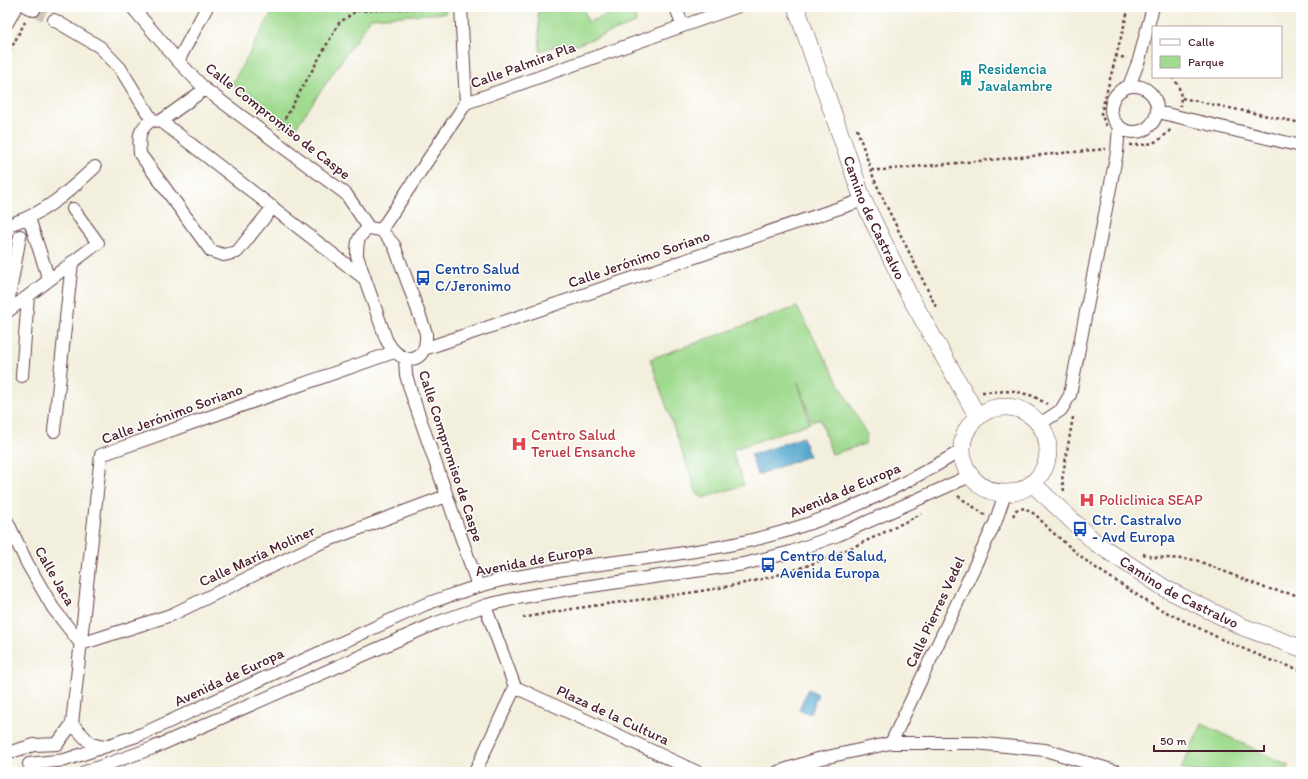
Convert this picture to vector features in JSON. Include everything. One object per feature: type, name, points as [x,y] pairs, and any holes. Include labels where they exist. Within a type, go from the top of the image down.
[{"type":"street","points":[[7,23],[16,7]]},
{"type":"street","name":"Calle Compromiso de Caspe","points":[[132,7],[178,61],[205,89],[346,194],[375,229],[394,245],[426,333],[426,345],[424,349]]},
{"type":"street","points":[[178,61],[207,7]]},
{"type":"street","points":[[461,7],[466,103]]},
{"type":"street","points":[[676,7],[682,25]]},
{"type":"street","name":"Calle Palmira Pla","points":[[394,352],[386,339],[357,256],[357,244],[360,235],[375,229],[466,103],[736,7]]},
{"type":"street","name":"Camino de Castralvo","points":[[796,7],[863,200],[909,295],[978,417]]},
{"type":"street","points":[[1129,86],[1139,60],[1153,7]]},
{"type":"street","points":[[54,20],[100,48],[120,68],[157,121],[365,279]]},
{"type":"street","points":[[1129,86],[1144,87],[1150,91],[1158,104],[1158,112],[1152,125],[1139,132],[1125,130],[1119,126],[1111,114],[1113,100],[1116,94],[1129,86]]},
{"type":"street","points":[[205,89],[157,121],[143,126],[139,137],[140,154],[211,251],[224,255],[237,252],[272,207]]},
{"type":"street","points":[[1158,112],[1301,146]]},
{"type":"street","points":[[1040,424],[1061,410],[1070,395],[1110,149],[1119,126]]},
{"type":"street","points":[[14,223],[28,218],[64,195],[95,167]]},
{"type":"street","name":"Calle Jerónimo Soriano","points":[[405,359],[415,358],[422,353],[424,349],[863,200]]},
{"type":"street","points":[[7,311],[98,243],[73,209]]},
{"type":"street","points":[[28,218],[49,280]]},
{"type":"street","points":[[7,311],[20,236]]},
{"type":"street","points":[[54,431],[72,262]]},
{"type":"street","points":[[22,376],[28,296]]},
{"type":"street","points":[[394,352],[405,359]]},
{"type":"street","name":"Calle Jerónimo Soriano","points":[[72,724],[100,455],[394,352]]},
{"type":"street","name":"Calle Compromiso de Caspe","points":[[405,359],[406,375],[410,392],[478,586]]},
{"type":"street","points":[[1004,407],[1018,409],[1030,415],[1040,424],[1046,436],[1049,449],[1047,462],[1042,474],[1033,484],[1020,491],[1005,494],[992,492],[980,485],[970,476],[964,463],[962,450],[967,432],[978,417],[990,410],[1004,407]]},
{"type":"street","name":"Avenida de Europa","points":[[31,768],[65,760],[142,734],[426,604],[478,586],[507,579],[559,570],[734,544],[781,533],[828,516],[897,487],[962,450]]},
{"type":"street","points":[[85,772],[153,748],[436,623],[485,606],[517,598],[570,589],[744,564],[791,552],[838,536],[970,476]]},
{"type":"street","name":"Camino de Castralvo","points":[[1033,484],[1096,543],[1166,589],[1243,627],[1301,648]]},
{"type":"street","name":"Calle Pierres Vedel","points":[[891,742],[995,523],[1005,494]]},
{"type":"street","name":"Calle María Moliner","points":[[81,644],[171,615],[318,544],[446,496]]},
{"type":"street","name":"Calle Jaca","points":[[7,521],[27,563],[53,608],[81,644]]},
{"type":"street","points":[[475,772],[515,687],[485,606]]},
{"type":"street","name":"Plaza de la Cultura","points":[[515,687],[697,772]]},
{"type":"street","points":[[11,750],[34,745],[57,744],[72,724],[91,744],[104,747]]},
{"type":"street","points":[[778,772],[818,759],[891,742],[975,743],[1045,750],[1118,772]]},
{"type":"street","points":[[11,750],[31,768]]},
{"type":"path","points":[[274,139],[339,23],[356,11],[461,7]]},
{"type":"path","points":[[1107,133],[1101,113],[1129,7]]},
{"type":"path","points":[[7,56],[29,11]]},
{"type":"path","points":[[871,170],[1110,149],[1128,155],[1130,145],[1150,145],[1161,140],[1171,129],[1178,116],[1182,98],[1178,83],[1173,78]]},
{"type":"path","points":[[1182,98],[1301,122]]},
{"type":"path","points":[[854,123],[871,170],[886,205],[938,311]]},
{"type":"path","points":[[979,387],[983,393],[1014,391],[1033,396],[1046,404],[1051,402]]},
{"type":"path","points":[[1064,492],[1062,480],[1073,418],[1076,412]]},
{"type":"path","points":[[957,496],[995,523],[1007,529],[1016,510],[1025,508],[1036,515],[1051,531],[1090,564],[1154,606],[1223,640],[1270,660],[1301,670]]},
{"type":"path","points":[[523,618],[596,604],[719,589],[774,576],[826,560],[922,514]]},
{"type":"path","points":[[1136,552],[1153,557],[1196,560],[1265,588],[1301,596]]},
{"type":"green space","points":[[275,7],[446,7],[445,13],[371,18],[294,130],[232,84]]},
{"type":"green space","points":[[553,7],[583,7],[588,22],[630,7],[638,7],[640,13],[635,15],[636,23],[565,49],[562,44],[540,51],[538,12]]},
{"type":"green space","points":[[797,307],[867,435],[865,444],[832,454],[820,419],[812,422],[798,382],[810,423],[732,450],[744,485],[703,498],[697,494],[650,359]]},
{"type":"green space","points":[[1202,724],[1289,766],[1286,772],[1190,772],[1181,768]]},
{"type":"water","points":[[803,437],[809,456],[757,475],[751,455]]},
{"type":"water","points":[[808,689],[818,694],[810,714],[799,709]]},
{"type":"tunnel","points":[[34,10],[54,20]]},
{"type":"place","name":"Residencia Javalambre","points":[[966,78]]},
{"type":"place","name":"Centro Salud C/Jeronimo","points":[[423,278]]},
{"type":"place","name":"Centro Salud Teruel Ensanche","points":[[519,444]]},
{"type":"place","name":"Policlinica SEAP","points":[[1087,500]]},
{"type":"place","name":"Ctr. Castralvo - Avd Europa","points":[[1080,529]]},
{"type":"place","name":"Centro de Salud, Avenida Europa","points":[[768,565]]}]
